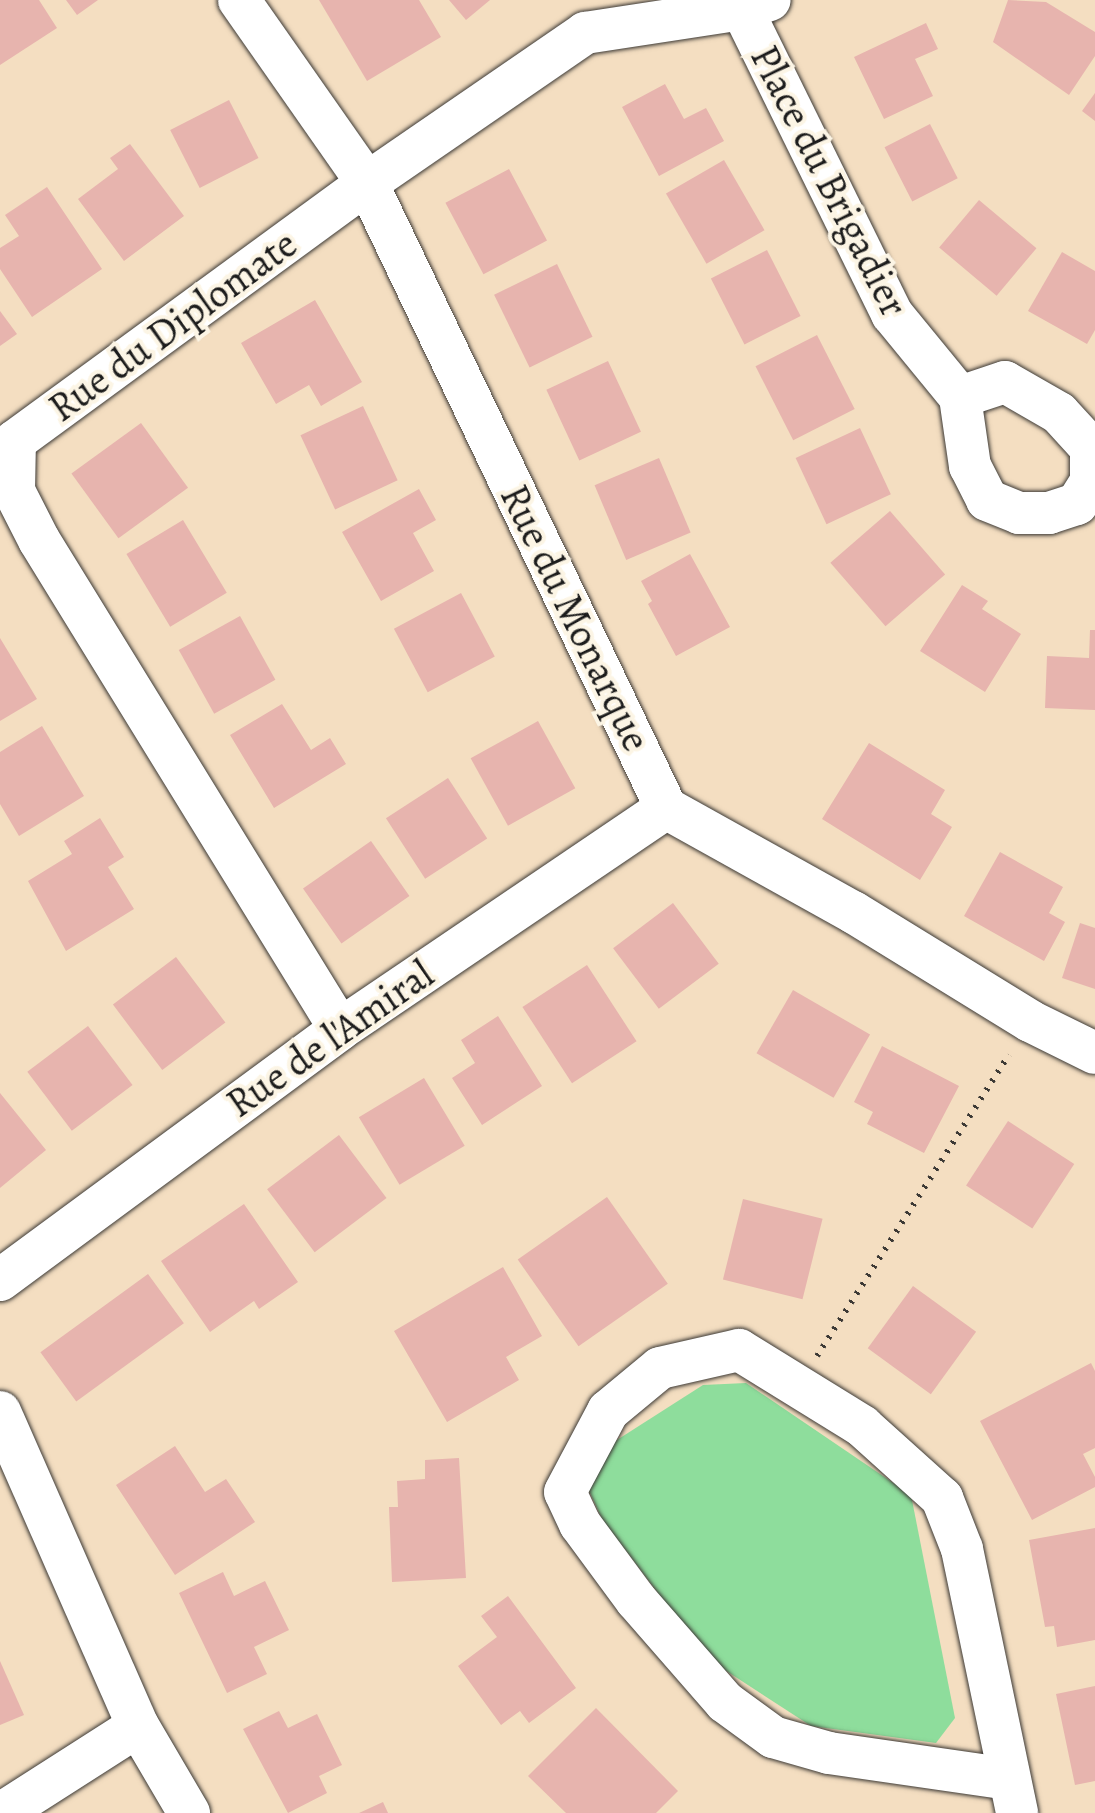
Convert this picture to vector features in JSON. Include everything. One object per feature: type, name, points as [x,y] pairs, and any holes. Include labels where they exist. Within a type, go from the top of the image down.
[{"type":"street","name":"Rue du Monarque","points":[[239,0],[367,183],[666,808]]},
{"type":"street","name":"Rue du Diplomate","points":[[340,1029],[40,540],[14,491],[15,441],[367,183],[586,32],[756,4]]},
{"type":"street","name":"Place du Brigadier","points":[[756,4],[892,314],[960,397]]},
{"type":"street","points":[[666,808],[853,912],[1030,1021],[1095,1053]]},
{"type":"street","name":"Rue de l'Amiral","points":[[0,1280],[340,1029],[666,808]]},
{"type":"street","points":[[739,1350],[862,1426],[942,1498],[962,1548],[1013,1796],[772,1738],[725,1702],[636,1600],[580,1524],[564,1492],[608,1412],[660,1368],[739,1350]]},
{"type":"street","points":[[0,1412],[138,1726],[189,1813]]},
{"type":"street","points":[[2,1813],[138,1726]]},
{"type":"path","points":[[797,1387],[1030,1021]]},
{"type":"green space","points":[[746,1383],[911,1495],[955,1718],[936,1743],[811,1726],[708,1659],[602,1519],[586,1484],[595,1454],[703,1385]]},
{"type":"building","points":[[0,0],[39,0],[57,28],[0,65]]},
{"type":"building","points":[[66,0],[98,0],[77,15]]},
{"type":"building","points":[[319,0],[419,0],[441,37],[367,81]]},
{"type":"building","points":[[449,0],[490,0],[466,20]]},
{"type":"building","points":[[1008,0],[1046,2],[1095,32],[1095,56],[1069,95],[993,42]]},
{"type":"building","points":[[926,23],[938,49],[915,59],[933,96],[884,119],[854,57]]},
{"type":"building","points":[[665,84],[684,119],[706,108],[724,141],[659,176],[622,107]]},
{"type":"building","points":[[1095,93],[1095,121],[1082,111]]},
{"type":"building","points":[[229,100],[259,158],[200,188],[170,130]]},
{"type":"building","points":[[930,124],[958,178],[912,202],[885,147]]},
{"type":"building","points":[[130,144],[184,216],[124,261],[78,199],[118,169],[110,158]]},
{"type":"building","points":[[724,160],[764,230],[706,264],[666,194]]},
{"type":"building","points":[[509,169],[547,241],[483,274],[445,203]]},
{"type":"building","points":[[47,187],[102,269],[32,317],[0,269],[0,248],[19,236],[5,215]]},
{"type":"building","points":[[979,200],[1036,248],[997,296],[939,247]]},
{"type":"building","points":[[767,250],[801,316],[744,345],[711,279]]},
{"type":"building","points":[[1062,252],[1095,271],[1095,330],[1087,344],[1028,311]]},
{"type":"building","points":[[557,264],[593,337],[530,367],[494,295]]},
{"type":"building","points":[[315,300],[362,382],[321,406],[309,385],[276,404],[241,343]]},
{"type":"building","points":[[0,311],[17,334],[0,346]]},
{"type":"building","points":[[817,335],[855,409],[793,440],[756,366]]},
{"type":"building","points":[[608,361],[641,432],[579,460],[546,390]]},
{"type":"building","points":[[363,406],[398,480],[335,509],[300,435]]},
{"type":"building","points":[[141,423],[188,488],[118,538],[71,474]]},
{"type":"building","points":[[860,428],[891,494],[827,524],[796,458]]},
{"type":"building","points":[[659,458],[691,533],[626,560],[595,485]]},
{"type":"building","points":[[419,489],[436,520],[413,533],[434,571],[381,601],[342,532]]},
{"type":"building","points":[[890,511],[945,574],[885,626],[830,563]]},
{"type":"building","points":[[183,520],[227,593],[170,627],[126,554]]},
{"type":"building","points":[[690,554],[730,627],[676,656],[648,604],[652,601],[641,581]]},
{"type":"building","points":[[962,585],[988,601],[982,609],[1021,634],[985,692],[920,651]]},
{"type":"building","points":[[461,593],[495,657],[428,692],[394,629]]},
{"type":"building","points":[[240,616],[275,680],[214,714],[179,650]]},
{"type":"building","points":[[1090,630],[1095,630],[1095,710],[1045,708],[1047,656],[1089,658]]},
{"type":"building","points":[[0,638],[37,699],[0,721]]},
{"type":"building","points":[[282,704],[311,750],[330,738],[346,764],[274,808],[230,735]]},
{"type":"building","points":[[538,721],[575,788],[508,826],[471,758]]},
{"type":"building","points":[[42,726],[84,796],[19,836],[0,804],[0,752]]},
{"type":"building","points":[[869,743],[945,790],[931,814],[952,827],[920,880],[822,819]]},
{"type":"building","points":[[448,778],[487,838],[425,879],[386,818]]},
{"type":"building","points":[[100,818],[124,857],[108,867],[134,909],[66,951],[28,881],[72,854],[64,841]]},
{"type":"building","points":[[371,841],[409,896],[341,943],[303,889]]},
{"type":"building","points":[[1000,852],[1063,887],[1049,913],[1065,922],[1044,961],[964,916]]},
{"type":"building","points":[[673,903],[719,964],[659,1009],[613,948]]},
{"type":"building","points":[[1080,923],[1095,928],[1095,989],[1062,978]]},
{"type":"building","points":[[176,957],[225,1022],[162,1070],[113,1005]]},
{"type":"building","points":[[587,965],[637,1041],[572,1083],[522,1007]]},
{"type":"building","points":[[793,990],[870,1034],[834,1098],[756,1053]]},
{"type":"building","points":[[498,1016],[542,1086],[482,1125],[452,1078],[475,1063],[461,1040]]},
{"type":"building","points":[[88,1026],[133,1085],[72,1131],[27,1072]]},
{"type":"building","points":[[882,1046],[959,1086],[924,1153],[867,1124],[873,1112],[854,1102]]},
{"type":"building","points":[[424,1078],[465,1146],[400,1185],[359,1117]]},
{"type":"building","points":[[0,1093],[46,1150],[0,1188]]},
{"type":"building","points":[[1008,1121],[1074,1164],[1032,1229],[966,1186]]},
{"type":"building","points":[[339,1135],[387,1198],[315,1252],[267,1189]]},
{"type":"building","points":[[607,1197],[668,1284],[579,1346],[518,1260]]},
{"type":"building","points":[[743,1199],[823,1219],[802,1299],[723,1280]]},
{"type":"building","points":[[244,1204],[298,1282],[259,1309],[254,1301],[210,1332],[161,1261]]},
{"type":"building","points":[[503,1267],[542,1336],[506,1357],[519,1380],[447,1422],[394,1331]]},
{"type":"building","points":[[148,1274],[184,1323],[76,1402],[40,1352]]},
{"type":"building","points":[[913,1286],[976,1332],[931,1394],[868,1348]]},
{"type":"building","points":[[1091,1363],[1095,1371],[1095,1448],[1083,1454],[1095,1477],[1095,1487],[1032,1520],[980,1421]]},
{"type":"building","points":[[175,1446],[205,1492],[226,1479],[255,1522],[175,1575],[116,1485]]},
{"type":"building","points":[[459,1458],[466,1578],[392,1582],[389,1507],[398,1507],[397,1481],[425,1479],[425,1460]]},
{"type":"building","points":[[1095,1528],[1095,1640],[1057,1647],[1054,1626],[1045,1627],[1029,1540]]},
{"type":"building","points":[[223,1572],[234,1596],[265,1581],[289,1630],[254,1647],[267,1674],[227,1693],[179,1593]]},
{"type":"building","points":[[508,1596],[576,1688],[529,1723],[520,1711],[501,1725],[458,1666],[497,1637],[481,1616]]},
{"type":"building","points":[[0,1661],[24,1715],[0,1725]]},
{"type":"building","points":[[1095,1686],[1095,1781],[1075,1785],[1056,1694]]},
{"type":"building","points":[[596,1708],[678,1791],[656,1813],[566,1813],[528,1776]]},
{"type":"building","points":[[279,1711],[288,1728],[317,1714],[342,1765],[319,1776],[327,1793],[288,1813],[243,1729]]},
{"type":"building","points":[[383,1802],[388,1813],[359,1813]]}]
